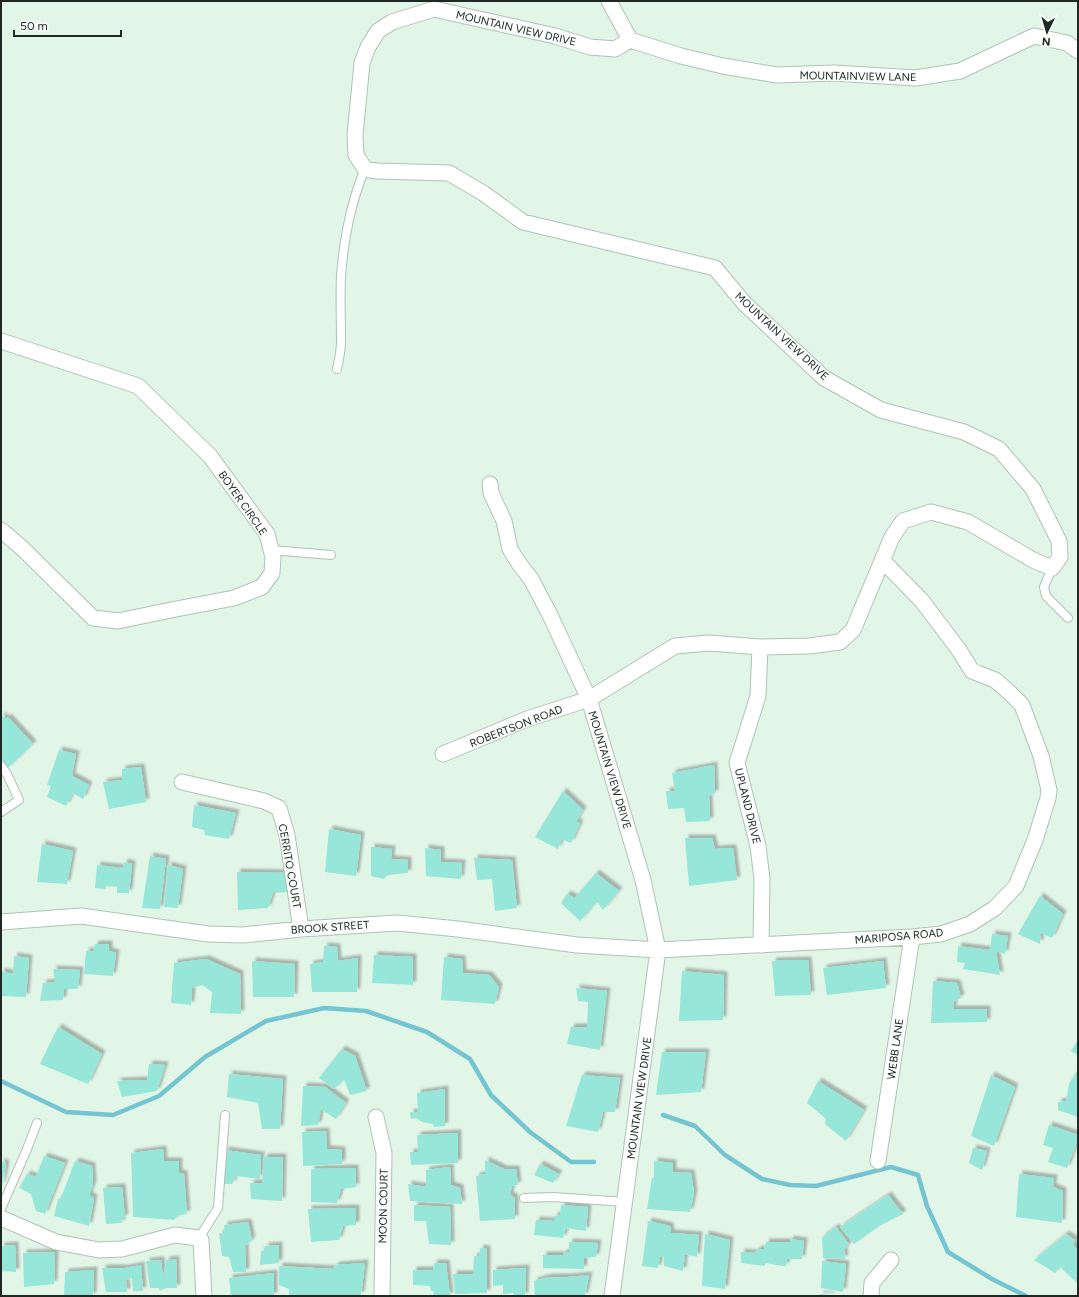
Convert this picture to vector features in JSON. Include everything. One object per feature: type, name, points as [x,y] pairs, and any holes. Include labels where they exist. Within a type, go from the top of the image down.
[{"type":"street","points":[[609,1],[630,40]]},
{"type":"street","name":"MOUNTAIN VIEW DRIVE","points":[[612,1296],[658,950],[643,880],[589,699],[675,646],[709,643],[760,647],[808,646],[840,642],[853,630],[892,537],[903,521],[931,512],[968,522],[1033,560],[1052,568],[1060,557],[1059,541],[1034,489],[999,449],[964,432],[881,410],[824,378],[744,303],[715,268],[523,222],[483,193],[449,173],[365,169],[356,155],[355,135],[362,63],[368,47],[378,31],[392,22],[434,9],[555,36],[590,46],[614,49],[630,40]]},
{"type":"street","name":"MOUNTAINVIEW LANE","points":[[630,40],[681,56],[777,75],[834,73],[916,78],[931,76],[960,71],[1034,36],[1067,43],[1078,51]]},
{"type":"street","name":"BOYER CIRCLE","points":[[1,341],[138,386],[210,456],[267,534],[273,557],[272,573],[262,587],[234,598],[118,621],[93,618],[23,549],[1,530]]},
{"type":"street","points":[[490,484],[491,493],[504,521],[510,549],[531,579],[550,615],[589,699]]},
{"type":"street","name":"MARIPOSA ROAD","points":[[658,950],[912,937],[941,934],[970,924],[995,908],[1016,886],[1035,840],[1049,790],[1041,756],[1022,705],[995,680],[972,671],[959,650],[922,600],[882,560]]},
{"type":"street","name":"UPLAND DRIVE","points":[[760,647],[758,696],[737,763],[758,846],[762,879],[761,945]]},
{"type":"street","name":"ROBERTSON ROAD","points":[[443,754],[527,719],[589,699]]},
{"type":"street","name":"CERRITO COURT","points":[[182,782],[264,801],[279,808],[287,835],[301,929]]},
{"type":"street","name":"BROOK STREET","points":[[1,922],[81,916],[208,934],[243,935],[397,922],[577,945],[658,950]]},
{"type":"street","name":"WEBB LANE","points":[[878,1161],[912,937]]},
{"type":"street","name":"MOON COURT","points":[[376,1117],[384,1153],[382,1296]]},
{"type":"street","points":[[1,1218],[56,1242],[99,1250],[122,1249],[175,1235],[199,1238],[201,1240],[204,1296]]},
{"type":"street","points":[[870,1296],[872,1283],[891,1260]]},
{"type":"lane","points":[[337,369],[341,342],[341,277],[347,227],[357,188],[365,169]]},
{"type":"lane","points":[[271,550],[331,555]]},
{"type":"lane","points":[[1052,568],[1044,587],[1046,596],[1068,618]]},
{"type":"lane","points":[[1,766],[7,774],[19,800],[1,812]]},
{"type":"lane","points":[[199,1238],[218,1208],[226,1115]]},
{"type":"lane","points":[[1,1209],[37,1123]]},
{"type":"lane","points":[[524,1198],[553,1197],[625,1202]]},
{"type":"building","points":[[1,715],[6,719],[8,717],[33,744],[8,768],[1,759]]},
{"type":"building","points":[[59,750],[76,754],[72,776],[89,785],[83,799],[73,793],[66,806],[47,797],[51,786],[47,785]]},
{"type":"building","points":[[714,765],[715,793],[709,796],[710,821],[686,822],[684,808],[668,809],[666,791],[675,791],[672,773]]},
{"type":"building","points":[[141,767],[146,802],[109,809],[103,782],[122,780],[122,769]]},
{"type":"building","points":[[563,791],[583,810],[576,822],[580,823],[571,843],[562,839],[558,849],[535,837]]},
{"type":"building","points":[[194,805],[236,813],[229,839],[205,835],[204,830],[192,827]]},
{"type":"building","points":[[329,829],[361,835],[356,876],[325,872]]},
{"type":"building","points":[[685,838],[712,838],[715,849],[733,848],[737,880],[689,886]]},
{"type":"building","points":[[42,844],[73,851],[67,884],[37,882]]},
{"type":"building","points":[[371,847],[392,849],[391,859],[408,860],[408,873],[387,875],[384,879],[371,876]]},
{"type":"building","points":[[425,848],[441,850],[441,862],[462,863],[461,879],[426,876]]},
{"type":"building","points":[[150,856],[166,859],[160,909],[142,908]]},
{"type":"building","points":[[474,858],[512,860],[517,908],[495,911],[492,879],[477,880]]},
{"type":"building","points":[[124,862],[132,864],[129,893],[117,893],[117,887],[106,886],[105,889],[95,888],[97,865],[123,868]]},
{"type":"building","points":[[168,865],[183,869],[178,908],[164,907]]},
{"type":"building","points":[[237,872],[289,873],[288,892],[273,893],[268,908],[238,910]]},
{"type":"building","points":[[596,873],[619,891],[603,910],[597,902],[580,921],[561,903],[567,894],[575,898]]},
{"type":"building","points":[[1040,896],[1063,914],[1052,938],[1041,933],[1040,944],[1018,934]]},
{"type":"building","points":[[992,934],[1008,936],[1005,954],[996,951],[1000,975],[963,969],[965,963],[957,962],[958,946],[990,950]]},
{"type":"building","points":[[95,944],[109,944],[109,951],[116,953],[113,976],[84,974],[86,951],[93,951]]},
{"type":"building","points":[[324,946],[337,947],[338,961],[358,958],[357,992],[312,992],[310,964],[323,962]]},
{"type":"building","points":[[374,955],[413,957],[413,985],[372,983]]},
{"type":"building","points":[[14,956],[29,958],[26,997],[1,996],[1,971],[13,974]]},
{"type":"building","points":[[444,957],[462,959],[463,973],[489,975],[499,987],[495,1004],[441,1000]]},
{"type":"building","points":[[206,959],[240,974],[241,1014],[210,1013],[212,992],[202,985],[192,988],[191,1005],[171,1003],[174,963]]},
{"type":"building","points":[[808,960],[811,995],[775,996],[772,961]]},
{"type":"building","points":[[252,961],[295,964],[294,997],[253,997]]},
{"type":"building","points":[[883,961],[886,988],[827,995],[823,968]]},
{"type":"building","points":[[53,969],[80,970],[78,989],[64,989],[63,1000],[40,1001],[43,983],[55,982]]},
{"type":"building","points":[[682,971],[724,975],[723,1020],[679,1021]]},
{"type":"building","points":[[933,981],[957,983],[961,998],[954,1001],[953,1009],[987,1009],[987,1022],[931,1023]]},
{"type":"building","points":[[576,988],[607,991],[600,1050],[567,1044],[571,1027],[587,1027],[588,1002],[578,1001]]},
{"type":"building","points":[[58,1027],[102,1054],[88,1084],[40,1064]]},
{"type":"building","points":[[1078,1040],[1078,1055],[1071,1051]]},
{"type":"building","points":[[342,1049],[355,1056],[367,1091],[350,1095],[344,1079],[334,1089],[319,1078]]},
{"type":"building","points":[[662,1052],[706,1052],[701,1092],[656,1095]]},
{"type":"building","points":[[149,1064],[165,1065],[157,1091],[122,1097],[117,1081],[147,1080]]},
{"type":"building","points":[[1076,1072],[1078,1073],[1078,1117],[1058,1110],[1058,1102],[1066,1101],[1069,1084]]},
{"type":"building","points":[[229,1074],[283,1079],[280,1129],[262,1129],[258,1103],[227,1097]]},
{"type":"building","points":[[582,1075],[620,1078],[615,1112],[603,1112],[598,1132],[566,1126]]},
{"type":"building","points":[[991,1075],[1015,1087],[994,1146],[971,1136]]},
{"type":"building","points":[[818,1081],[864,1110],[846,1141],[825,1124],[826,1119],[807,1103]]},
{"type":"building","points":[[303,1086],[325,1087],[346,1103],[336,1119],[321,1109],[318,1125],[301,1126]]},
{"type":"building","points":[[445,1089],[445,1126],[434,1127],[433,1124],[422,1122],[416,1118],[411,1119],[410,1112],[418,1112],[417,1093]]},
{"type":"building","points":[[1049,1125],[1078,1135],[1078,1139],[1067,1168],[1048,1162],[1053,1148],[1043,1145]]},
{"type":"building","points":[[326,1131],[327,1149],[342,1150],[342,1164],[303,1166],[302,1132]]},
{"type":"building","points":[[458,1133],[458,1163],[411,1165],[410,1152],[418,1152],[417,1135]]},
{"type":"building","points":[[973,1148],[987,1151],[982,1170],[969,1163]]},
{"type":"building","points":[[163,1149],[164,1161],[179,1161],[179,1173],[184,1174],[187,1214],[179,1215],[174,1220],[133,1217],[131,1153]]},
{"type":"building","points":[[225,1150],[261,1155],[260,1179],[236,1176],[232,1184],[220,1184]]},
{"type":"building","points":[[44,1156],[65,1163],[45,1214],[36,1211],[31,1194],[19,1188],[27,1174],[36,1177]]},
{"type":"building","points":[[264,1157],[283,1157],[282,1201],[251,1199],[250,1183],[262,1183]]},
{"type":"building","points":[[485,1160],[504,1169],[516,1169],[518,1185],[512,1186],[510,1195],[515,1198],[515,1219],[480,1221],[476,1176],[485,1174]]},
{"type":"building","points":[[1,1161],[6,1164],[2,1186],[1,1186]]},
{"type":"building","points":[[75,1161],[92,1166],[93,1185],[89,1195],[94,1198],[89,1226],[54,1216],[58,1199],[61,1198]]},
{"type":"building","points":[[654,1161],[673,1163],[673,1172],[691,1173],[694,1193],[690,1212],[647,1209],[652,1178],[654,1178]]},
{"type":"building","points":[[540,1164],[559,1174],[553,1183],[534,1175]]},
{"type":"building","points":[[450,1167],[451,1185],[460,1188],[462,1204],[410,1201],[408,1184],[426,1187],[426,1170]]},
{"type":"building","points":[[355,1168],[356,1187],[341,1189],[337,1203],[311,1202],[311,1169]]},
{"type":"building","points":[[1019,1174],[1054,1178],[1053,1187],[1063,1191],[1062,1223],[1016,1217]]},
{"type":"building","points":[[122,1187],[125,1218],[121,1218],[122,1223],[106,1224],[103,1188]]},
{"type":"building","points":[[888,1195],[903,1214],[879,1226],[854,1244],[840,1227]]},
{"type":"building","points":[[414,1205],[450,1207],[451,1245],[429,1244],[426,1221],[414,1221]]},
{"type":"building","points":[[561,1205],[588,1207],[586,1231],[566,1228],[563,1238],[534,1235],[536,1220],[554,1221],[554,1216],[560,1215]]},
{"type":"building","points":[[356,1208],[356,1225],[343,1226],[339,1240],[311,1242],[308,1209]]},
{"type":"building","points":[[648,1221],[670,1226],[671,1233],[699,1235],[697,1257],[685,1254],[683,1271],[664,1266],[664,1257],[660,1256],[658,1268],[642,1266]]},
{"type":"building","points":[[248,1222],[252,1240],[245,1246],[246,1272],[233,1272],[229,1257],[222,1256],[219,1233],[225,1234],[224,1225]]},
{"type":"building","points":[[836,1227],[849,1244],[844,1250],[845,1259],[823,1258],[822,1237]]},
{"type":"building","points":[[705,1234],[730,1240],[725,1289],[702,1286]]},
{"type":"building","points":[[1066,1234],[1075,1240],[1073,1245],[1078,1250],[1078,1284],[1060,1267],[1055,1273],[1034,1260]]},
{"type":"building","points":[[790,1239],[804,1241],[802,1259],[787,1259],[786,1266],[766,1263],[764,1266],[741,1263],[741,1252],[754,1253],[759,1249],[764,1249],[766,1242],[790,1242]]},
{"type":"building","points":[[569,1242],[598,1243],[596,1257],[584,1258],[584,1269],[543,1268],[543,1255],[563,1255],[563,1253],[569,1252]]},
{"type":"building","points":[[15,1245],[16,1272],[1,1271],[1,1246]]},
{"type":"building","points":[[279,1245],[279,1263],[260,1265],[261,1251],[265,1250],[265,1246]]},
{"type":"building","points":[[480,1248],[487,1249],[487,1293],[455,1294],[453,1274],[473,1274],[474,1256],[479,1256]]},
{"type":"building","points":[[55,1252],[54,1284],[24,1287],[23,1253]]},
{"type":"building","points":[[176,1259],[177,1288],[166,1288],[160,1291],[159,1288],[150,1288],[146,1261],[161,1260],[163,1278],[166,1260]]},
{"type":"building","points":[[822,1261],[846,1264],[843,1292],[821,1288]]},
{"type":"building","points":[[365,1263],[361,1295],[289,1296],[289,1289],[279,1285],[279,1266],[333,1269],[336,1265]]},
{"type":"building","points":[[434,1263],[446,1263],[450,1296],[433,1296],[434,1291],[431,1291],[430,1286],[413,1285],[413,1270],[433,1270]]},
{"type":"building","points":[[141,1265],[143,1291],[133,1291],[132,1278],[126,1280],[127,1292],[106,1292],[102,1268],[125,1268]]},
{"type":"building","points":[[526,1268],[525,1296],[514,1296],[513,1293],[503,1294],[503,1285],[493,1286],[493,1270]]},
{"type":"building","points":[[94,1270],[93,1296],[64,1296],[65,1272]]},
{"type":"building","points":[[274,1273],[274,1296],[231,1296],[229,1278]]},
{"type":"building","points":[[589,1275],[585,1296],[535,1296],[534,1281],[549,1277]]},
{"type":"building","points":[[820,1294],[832,1295],[832,1296],[820,1296]]},
{"type":"waterway","points":[[1,1081],[66,1112],[113,1115],[159,1096],[205,1057],[266,1021],[324,1008],[366,1011],[427,1032],[470,1059],[491,1095],[530,1132],[571,1162],[594,1162]]},
{"type":"waterway","points":[[663,1115],[695,1126],[725,1155],[762,1179],[790,1185],[816,1186],[891,1167],[918,1175],[927,1206],[948,1252],[992,1279],[1026,1296]]}]
